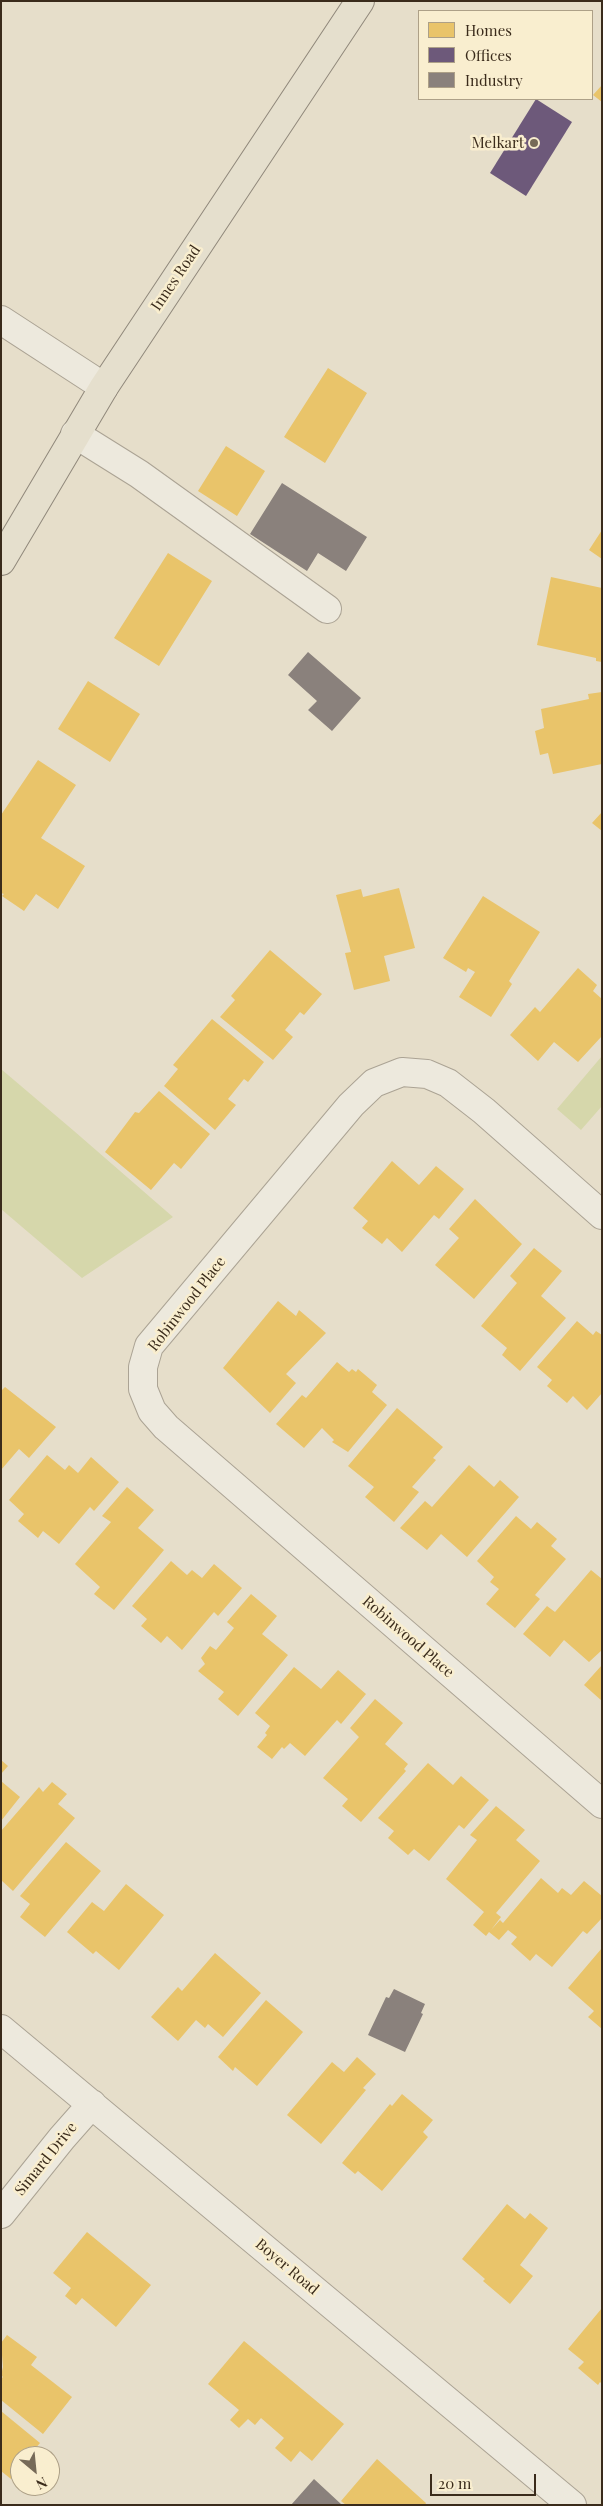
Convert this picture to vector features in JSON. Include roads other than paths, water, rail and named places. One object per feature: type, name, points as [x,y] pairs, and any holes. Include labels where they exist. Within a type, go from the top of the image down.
[{"type":"main road","name":"Innes Road","points":[[1,561],[104,387],[360,1]]},
{"type":"street","points":[[1,320],[104,387]]},
{"type":"street","points":[[75,434],[139,474],[327,609]]},
{"type":"street","name":"Robinwood Place","points":[[602,1215],[484,1111],[448,1083],[427,1074],[402,1072],[374,1083],[351,1105],[150,1346],[143,1367],[143,1389],[152,1411],[166,1427],[602,1804]]},
{"type":"street","name":"Boyer Road","points":[[1,2029],[572,2505]]},
{"type":"street","name":"Simard Drive","points":[[1,2214],[92,2104]]},
{"type":"place","name":"Melkart","points":[[534,143]]}]
